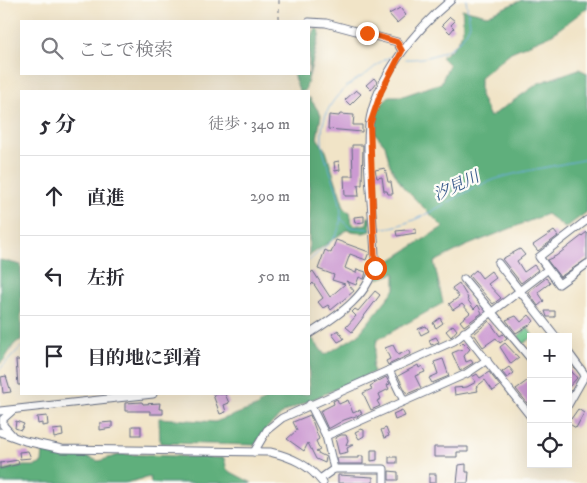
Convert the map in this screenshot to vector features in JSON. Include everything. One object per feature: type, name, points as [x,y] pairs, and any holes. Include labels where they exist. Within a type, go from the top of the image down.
[{"type":"street","points":[[310,333],[340,313],[366,287],[375,268],[370,124],[381,92],[402,51],[409,41],[450,0]]},
{"type":"street","points":[[310,22],[326,22],[397,42],[402,51]]},
{"type":"street","points":[[587,220],[539,257],[559,284],[587,264]]},
{"type":"street","points":[[498,264],[553,333]]},
{"type":"street","points":[[254,452],[267,430],[282,418],[310,404],[443,347],[547,270]]},
{"type":"street","points":[[464,279],[527,354]]},
{"type":"street","points":[[464,332],[527,412]]},
{"type":"street","points":[[572,357],[585,375],[572,398]]},
{"type":"street","points":[[326,436],[466,374],[487,360]]},
{"type":"street","points":[[389,370],[404,401]]},
{"type":"street","points":[[0,411],[144,395]]},
{"type":"street","points":[[310,404],[326,436],[334,469]]},
{"type":"street","points":[[12,410],[6,415],[3,425],[13,437]]},
{"type":"street","points":[[0,432],[44,446],[62,449],[270,452],[291,458],[308,467],[321,481],[334,469],[384,469],[384,483]]},
{"type":"path","points":[[279,0],[279,20]]},
{"type":"green space","points":[[522,0],[587,0],[587,8],[551,35],[511,52],[480,77],[480,95],[490,117],[539,83],[579,69],[587,73],[587,212],[565,228],[547,214],[466,246],[434,262],[443,303],[377,340],[372,367],[374,372],[284,412],[267,428],[255,445],[160,443],[159,418],[215,422],[256,407],[270,395],[310,395],[310,338],[325,355],[358,335],[395,289],[395,273],[378,279],[380,267],[443,227],[403,187],[390,165],[385,145],[373,131],[377,111],[389,96],[403,96],[441,83],[449,65],[441,57],[457,43],[460,37],[463,26],[462,9],[487,15]]},
{"type":"green space","points":[[316,28],[320,32],[310,71],[310,40]]},
{"type":"green space","points":[[293,75],[309,75],[305,90],[299,90]]},
{"type":"green space","points":[[310,98],[321,115],[317,138],[326,151],[345,210],[350,212],[352,223],[355,226],[367,224],[368,217],[370,217],[371,231],[363,233],[347,230],[310,255]]},
{"type":"green space","points":[[0,260],[20,265],[20,340],[15,343],[0,364]]},
{"type":"green space","points":[[528,328],[531,333],[527,333],[527,341],[523,344],[518,336]]},
{"type":"green space","points":[[43,451],[83,456],[99,461],[122,454],[224,458],[227,470],[252,483],[151,483],[150,477],[125,483],[0,483],[0,471],[20,466],[35,466],[42,463]]},
{"type":"building","points":[[400,8],[406,15],[397,23],[389,14]]},
{"type":"building","points":[[450,17],[455,21],[451,25],[454,28],[450,33],[442,25]]},
{"type":"building","points":[[374,78],[377,82],[371,90],[366,85]]},
{"type":"building","points":[[356,90],[361,94],[350,105],[345,100]]},
{"type":"building","points":[[340,114],[354,115],[353,125],[362,125],[362,132],[328,129],[329,115],[339,116]]},
{"type":"building","points":[[352,145],[363,145],[362,185],[358,185],[359,196],[345,196],[344,176],[353,176]]},
{"type":"building","points":[[339,161],[340,170],[335,171],[334,162]]},
{"type":"building","points":[[385,168],[388,182],[391,182],[393,194],[388,194],[387,191],[384,191],[382,177],[377,178],[375,170]]},
{"type":"building","points":[[364,216],[364,222],[355,223],[354,217]]},
{"type":"building","points":[[416,229],[416,233],[397,236],[396,231]]},
{"type":"building","points":[[554,231],[558,236],[538,251],[533,245]]},
{"type":"building","points":[[587,232],[587,259],[560,277],[547,260],[556,256]]},
{"type":"building","points":[[336,240],[369,252],[366,260],[350,254],[345,268],[356,273],[357,269],[366,272],[364,279],[359,277],[356,285],[346,281],[354,291],[331,310],[328,305],[323,308],[318,302],[323,298],[313,283],[310,286],[310,273],[313,271],[330,297],[345,284],[332,280],[334,275],[318,269],[325,250],[331,253]]},
{"type":"building","points":[[520,249],[525,255],[517,261],[524,272],[534,265],[538,270],[521,283],[502,259]]},
{"type":"building","points":[[476,270],[482,278],[491,271],[496,278],[488,284],[501,298],[493,304],[469,276]]},
{"type":"building","points":[[546,278],[550,283],[538,292],[544,301],[538,306],[528,292]]},
{"type":"building","points":[[459,283],[474,309],[478,305],[482,313],[464,326],[460,321],[470,313],[462,304],[453,310],[449,304],[459,297],[452,288]]},
{"type":"building","points":[[375,291],[380,295],[352,332],[346,327],[356,316],[352,312],[355,309],[358,311]]},
{"type":"building","points":[[545,311],[555,311],[555,317],[547,317]]},
{"type":"building","points":[[529,315],[534,321],[516,333],[506,320],[516,316],[521,322]]},
{"type":"building","points":[[440,318],[443,323],[436,328],[433,323]]},
{"type":"building","points":[[489,321],[500,336],[503,334],[507,338],[500,343],[496,338],[483,347],[474,334]]},
{"type":"building","points":[[453,325],[457,330],[451,337],[446,331]]},
{"type":"building","points":[[426,326],[429,331],[421,335],[418,329]]},
{"type":"building","points":[[338,330],[344,339],[338,342],[332,334]]},
{"type":"building","points":[[436,337],[439,342],[431,345],[429,340]]},
{"type":"building","points":[[463,342],[470,349],[464,356],[466,362],[471,360],[473,363],[460,371],[452,353],[462,349],[459,346]]},
{"type":"building","points":[[505,343],[519,358],[511,364],[500,347]]},
{"type":"building","points":[[393,345],[398,355],[409,350],[411,354],[388,365],[386,361],[390,359],[385,348]]},
{"type":"building","points":[[443,359],[449,376],[432,383],[429,378],[438,374],[434,362]]},
{"type":"building","points":[[16,360],[20,360],[20,385],[18,385]]},
{"type":"building","points":[[418,365],[419,368],[422,366],[425,372],[415,376],[421,388],[407,394],[398,376]]},
{"type":"building","points":[[509,367],[514,373],[507,378],[502,372]]},
{"type":"building","points":[[489,372],[500,386],[493,391],[485,380],[476,387],[478,391],[455,395],[454,388],[467,387],[476,382],[472,377],[477,374],[480,378]]},
{"type":"building","points":[[572,372],[577,378],[572,384]]},
{"type":"building","points":[[6,376],[11,392],[3,393],[1,377]]},
{"type":"building","points":[[386,377],[390,384],[387,385],[389,389],[379,394],[381,399],[377,401],[380,406],[371,410],[363,393],[372,389],[370,386]]},
{"type":"building","points":[[527,381],[527,403],[516,389]]},
{"type":"building","points":[[213,395],[225,395],[229,403],[224,405],[226,412],[220,414]]},
{"type":"building","points":[[337,399],[339,404],[348,400],[353,413],[360,410],[362,414],[344,420],[328,429],[320,411],[334,404],[333,401]]},
{"type":"building","points":[[142,402],[143,404],[160,403],[159,409],[163,409],[163,414],[150,414],[150,411],[125,411],[125,403]]},
{"type":"building","points":[[578,409],[584,413],[576,428],[572,426],[572,418]]},
{"type":"building","points":[[402,410],[405,416],[395,420],[393,414]]},
{"type":"building","points":[[310,415],[319,439],[316,441],[320,450],[316,452],[326,457],[325,463],[316,459],[308,443],[304,451],[287,439],[297,430],[293,422]]},
{"type":"building","points":[[47,416],[48,425],[42,426],[42,423],[38,424],[37,417]]},
{"type":"building","points":[[16,421],[24,424],[21,430],[15,428]]},
{"type":"building","points":[[112,422],[112,428],[100,430],[100,423]]},
{"type":"building","points":[[132,426],[141,426],[141,435],[132,435]]},
{"type":"building","points":[[386,428],[389,436],[384,438],[381,430]]},
{"type":"building","points":[[62,429],[63,436],[54,438],[53,430]]},
{"type":"building","points":[[361,429],[364,430],[364,436],[359,439],[355,432]]},
{"type":"building","points":[[346,435],[348,440],[346,445],[353,445],[347,448],[348,452],[339,454],[335,438]]},
{"type":"building","points":[[434,447],[468,447],[468,452],[457,452],[457,457],[434,457]]},
{"type":"building","points":[[371,450],[377,450],[377,460],[371,461]]},
{"type":"building","points":[[28,451],[31,458],[20,459],[19,452]]},
{"type":"building","points":[[359,456],[363,456],[363,464],[338,464],[337,458],[359,458]]},
{"type":"building","points":[[389,457],[397,457],[397,463],[389,463]]},
{"type":"building","points":[[18,460],[19,464],[0,469],[0,463]]},
{"type":"building","points":[[466,464],[466,472],[469,472],[468,483],[457,483],[459,465]]},
{"type":"building","points":[[389,471],[398,472],[398,480],[389,480]]},
{"type":"building","points":[[429,474],[436,474],[436,483],[429,483]]},
{"type":"building","points":[[338,475],[373,477],[373,483],[338,483]]},
{"type":"waterway","points":[[405,59],[424,58],[444,52],[460,41],[470,24],[466,0]]},
{"type":"waterway","points":[[310,260],[334,238],[341,219],[339,201],[322,144],[324,120],[328,109],[342,90],[391,57]]},
{"type":"waterway","name":"汐見川","points":[[376,229],[392,227],[422,216],[493,180],[587,159]]},
{"type":"waterway","name":"汐見川","points":[[340,217],[349,227],[370,229]]},
{"type":"waterway","points":[[0,369],[20,348]]},
{"type":"route","points":[[367,33],[397,42],[402,51],[381,92],[370,124],[369,139],[375,268]]}]
